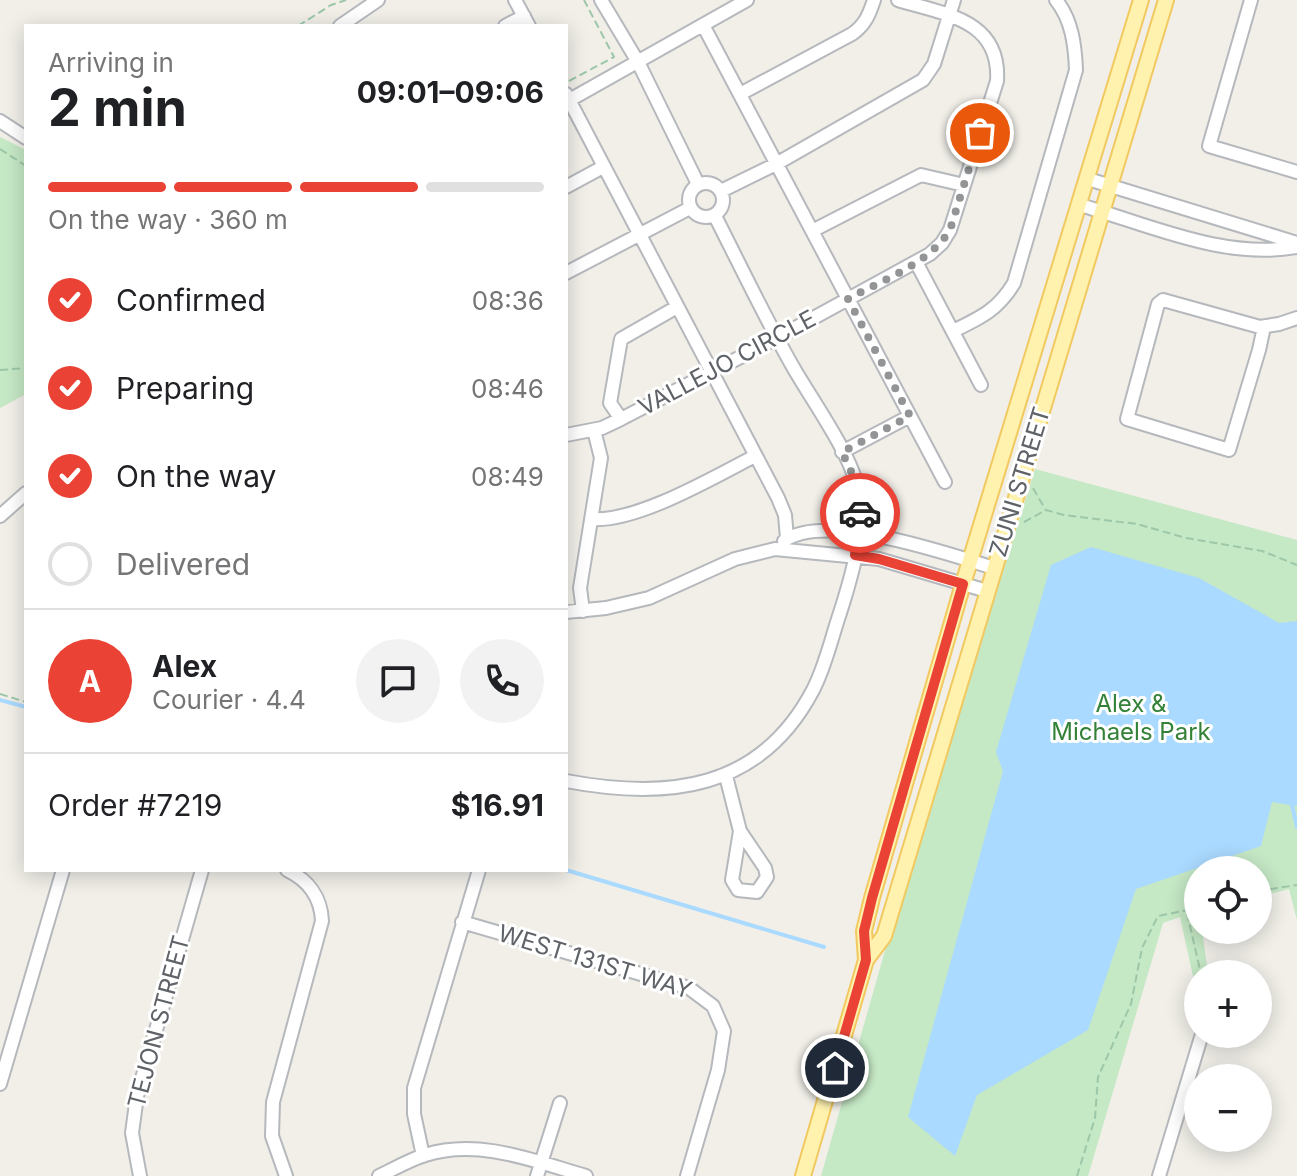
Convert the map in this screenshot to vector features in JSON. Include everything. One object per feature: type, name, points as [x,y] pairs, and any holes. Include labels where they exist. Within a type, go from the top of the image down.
[{"type":"main road","name":"ZUNI STREET","points":[[803,1176],[866,960],[864,931],[872,898],[963,584],[1141,0]]},
{"type":"main road","name":"ZUNI STREET","points":[[866,960],[884,936],[1166,0]]},
{"type":"street","points":[[340,24],[378,0]]},
{"type":"street","points":[[515,0],[527,21]]},
{"type":"street","points":[[601,0],[638,62],[698,184]]},
{"type":"street","points":[[568,97],[747,0]]},
{"type":"street","points":[[740,94],[852,34],[868,18],[874,0]]},
{"type":"street","name":"VALLEJO CIRCLE","points":[[568,435],[594,430],[621,419],[916,262],[942,243],[950,230],[997,81],[996,62],[988,41],[977,28],[898,0]]},
{"type":"street","points":[[721,191],[776,164],[923,80],[934,64],[954,0]]},
{"type":"street","points":[[953,331],[987,314],[1005,300],[1014,283],[1076,70],[1070,26],[1056,0]]},
{"type":"street","points":[[1251,0],[1209,146],[1297,172]]},
{"type":"street","points":[[703,25],[945,482]]},
{"type":"street","points":[[568,100],[778,498],[785,515],[787,538]]},
{"type":"street","points":[[0,121],[24,137]]},
{"type":"street","points":[[568,186],[603,167]]},
{"type":"street","points":[[812,231],[921,175],[964,185]]},
{"type":"street","points":[[1088,179],[1297,245]]},
{"type":"street","points":[[690,208],[689,193],[698,184],[709,182],[721,191],[722,206],[715,216]]},
{"type":"street","points":[[1080,205],[1230,248],[1277,250],[1297,245]]},
{"type":"street","points":[[568,275],[690,208]]},
{"type":"street","points":[[690,208],[703,217],[715,216]]},
{"type":"street","points":[[568,781],[593,786],[675,789],[726,776],[757,757],[776,741],[803,708],[819,676],[844,600],[858,532],[860,497],[853,471],[777,338],[715,216]]},
{"type":"street","points":[[916,262],[981,385]]},
{"type":"street","points":[[1264,327],[1229,450],[1127,419],[1158,304],[1163,300],[1264,327],[1297,318]]},
{"type":"street","points":[[621,419],[610,403],[621,339],[677,307]]},
{"type":"street","points":[[842,452],[910,416]]},
{"type":"street","points":[[583,611],[580,588],[601,458],[594,430]]},
{"type":"street","points":[[591,519],[606,520],[672,497],[755,456]]},
{"type":"street","points":[[0,516],[24,495]]},
{"type":"street","points":[[15,503],[24,512]]},
{"type":"street","points":[[775,549],[787,538],[822,531],[858,532],[994,568]]},
{"type":"street","points":[[568,612],[649,598],[735,559],[775,549],[879,559],[987,591]]},
{"type":"street","points":[[726,776],[740,831],[765,868],[767,877],[757,892],[738,890],[732,880],[740,831]]},
{"type":"street","points":[[0,1084],[62,872]]},
{"type":"street","name":"TEJON STREET","points":[[140,1176],[132,1133],[137,1096],[201,872]]},
{"type":"street","points":[[286,1176],[272,1136],[273,1102],[321,928],[320,905],[313,891],[304,880],[290,872]]},
{"type":"street","points":[[423,1156],[413,1096],[478,872]]},
{"type":"street","name":"WEST 131ST WAY","points":[[462,922],[689,988],[707,999],[719,1015],[724,1031],[722,1052],[687,1176]]},
{"type":"street","points":[[1159,1176],[1198,1048]]},
{"type":"street","points":[[539,1169],[560,1103]]},
{"type":"street","points":[[379,1176],[423,1156],[448,1150],[477,1149],[539,1169],[586,1176]]},
{"type":"path","points":[[301,24],[331,5],[346,0]]},
{"type":"path","points":[[568,82],[614,57],[584,0]]},
{"type":"path","points":[[0,149],[24,165]]},
{"type":"path","points":[[0,370],[24,368]]},
{"type":"path","points":[[1033,488],[1046,510]]},
{"type":"path","points":[[1023,523],[1046,510],[1120,521],[1186,538],[1262,551],[1297,565]]},
{"type":"path","points":[[0,694],[24,701]]},
{"type":"path","points":[[1272,889],[1297,885]]},
{"type":"path","points":[[1077,1176],[1095,1118],[1098,1077],[1131,1004],[1142,948],[1158,916],[1184,912]]},
{"type":"green space","points":[[0,137],[24,149],[24,395],[0,408]]},
{"type":"green space","name":"Alex & Michaels Park","points":[[1035,469],[1297,540],[1297,920],[1289,889],[1272,893],[1272,856],[1184,856],[1184,935],[1180,917],[1163,923],[1088,1176],[821,1176],[892,926]]},
{"type":"green space","name":"Alex & Michaels Park","points":[[1186,944],[1204,944],[1206,960],[1189,960]]},
{"type":"water","points":[[1091,547],[1199,578],[1279,623],[1297,621],[1297,806],[1272,802],[1261,846],[1232,856],[1184,856],[1184,872],[1136,889],[1088,1030],[977,1095],[955,1156],[908,1117],[1003,771],[996,752],[1051,565]]},
{"type":"waterway","points":[[0,700],[24,706]]},
{"type":"waterway","points":[[1292,805],[1297,827]]},
{"type":"waterway","points":[[568,871],[824,947]]},
{"type":"way so far","points":[[860,513],[860,497],[853,471],[842,452],[910,416],[848,299],[930,254],[942,243],[950,230],[980,133]]},
{"type":"route","points":[[835,1068],[866,960],[864,931],[872,898],[963,584],[855,555],[860,513]]}]
